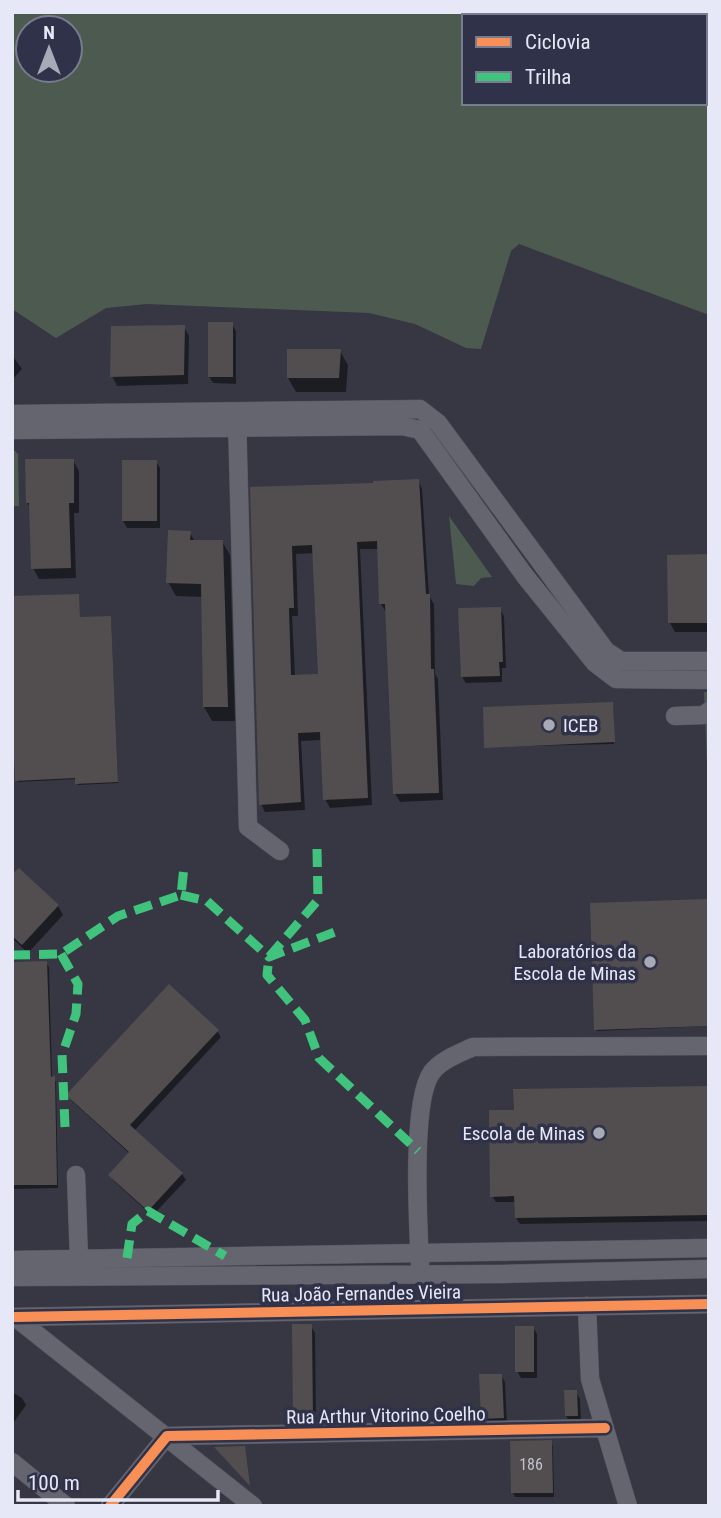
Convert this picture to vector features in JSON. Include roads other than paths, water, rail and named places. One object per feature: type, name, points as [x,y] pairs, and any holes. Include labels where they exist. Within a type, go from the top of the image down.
[{"type":"street","points":[[12,430],[420,409],[438,423],[606,651],[621,661],[709,661]]},
{"type":"street","points":[[12,414],[402,426],[420,430],[525,576],[595,663],[615,678],[709,680]]},
{"type":"street","points":[[237,420],[248,827],[280,851]]},
{"type":"street","points":[[525,576],[542,565]]},
{"type":"street","points":[[675,716],[704,715],[709,711]]},
{"type":"street","points":[[420,1274],[418,1151],[424,1089],[433,1071],[452,1057],[473,1047],[709,1046]]},
{"type":"street","points":[[76,1175],[79,1259]]},
{"type":"street","points":[[12,1261],[709,1248]]},
{"type":"street","points":[[554,1252],[554,1273]]},
{"type":"street","points":[[12,1278],[709,1269]]},
{"type":"street","name":"Rua João Fernandes Vieira","points":[[167,1436],[15,1317],[709,1304]]},
{"type":"street","points":[[587,1306],[590,1379],[628,1506]]},
{"type":"street","name":"Rua Arthur Vitorino Coelho","points":[[167,1436],[605,1428]]},
{"type":"street","points":[[110,1506],[167,1436],[253,1506]]},
{"type":"street","points":[[12,1462],[66,1506]]},
{"type":"place","name":"ICEB","points":[[549,725]]},
{"type":"place","name":"Laboratórios da Escola de Minas","points":[[650,962]]},
{"type":"place","name":"Escola de Minas","points":[[599,1133]]}]
